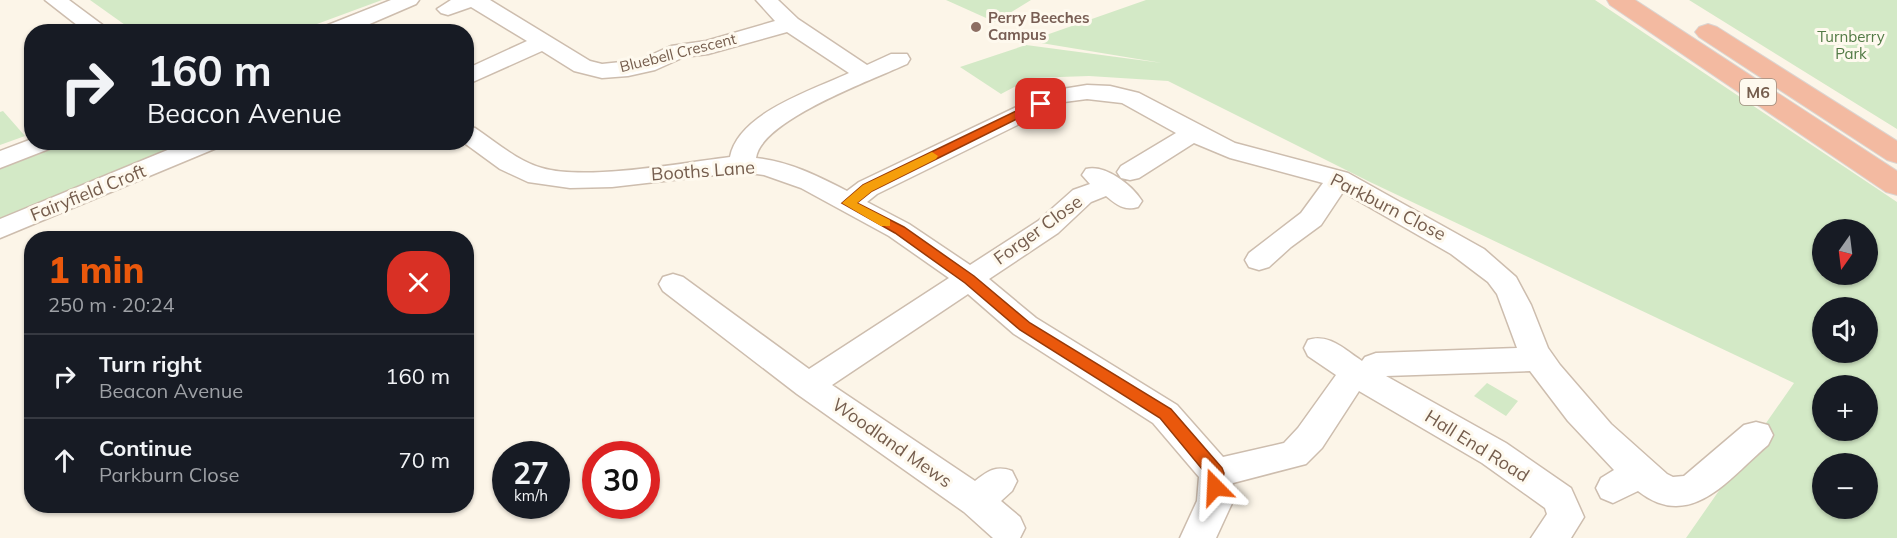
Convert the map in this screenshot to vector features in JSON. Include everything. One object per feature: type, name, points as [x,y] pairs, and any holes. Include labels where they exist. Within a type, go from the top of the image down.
[{"type":"highway","name":"M6","points":[[1619,0],[1897,184]]},
{"type":"highway","name":"M6","points":[[1658,0],[1897,154]]},
{"type":"street","points":[[55,0],[89,24]]},
{"type":"street","points":[[350,24],[409,0]]},
{"type":"street","points":[[448,9],[470,0]]},
{"type":"street","name":"Bluebell Crescent","points":[[475,0],[582,66],[602,71],[647,64],[679,51],[708,47],[790,24]]},
{"type":"street","points":[[766,0],[790,24],[864,73]]},
{"type":"street","points":[[474,74],[543,42]]},
{"type":"street","points":[[742,164],[745,146],[777,115],[864,73],[899,59]]},
{"type":"street","name":"Parkburn Close","points":[[848,203],[868,188],[1004,117],[1058,96],[1080,92],[1112,93],[1137,99],[1162,112],[1193,133],[1226,148],[1339,179],[1430,231],[1459,243],[1499,276],[1512,293],[1538,358],[1591,423],[1626,480],[1670,492],[1690,490],[1756,435]]},
{"type":"street","name":"Forger Close","points":[[970,279],[1048,227],[1082,196],[1115,183],[1193,133]]},
{"type":"street","name":"Booths Lane","points":[[474,139],[509,163],[537,176],[559,179],[612,179],[742,164],[768,166],[810,182],[899,230],[970,279],[1025,326],[1165,414],[1216,473]]},
{"type":"street","points":[[0,160],[25,150]]},
{"type":"street","name":"Fairyfield Croft","points":[[0,229],[193,150]]},
{"type":"street","points":[[1259,260],[1281,240],[1311,219],[1339,179]]},
{"type":"street","name":"Woodland Mews","points":[[808,385],[970,279]]},
{"type":"street","name":"Woodland Mews","points":[[695,290],[808,385],[988,491],[1007,528]]},
{"type":"street","name":"Hall End Road","points":[[1319,348],[1365,369],[1494,453],[1559,499],[1566,517],[1549,538]]},
{"type":"street","points":[[1198,538],[1215,501],[1216,473],[1294,454],[1310,438],[1365,369],[1538,358]]},
{"type":"green space","points":[[90,0],[382,0],[317,24],[124,24]]},
{"type":"green space","points":[[946,0],[1031,0],[995,22]]},
{"type":"green space","points":[[1146,0],[1595,0],[1897,202],[1897,538],[1686,538],[1794,383],[1370,182],[1168,81],[1089,76],[1031,78],[1001,94],[960,67],[1026,45],[1162,63],[1029,41]]},
{"type":"green space","name":"Turnberry Park","points":[[1689,0],[1897,0],[1897,129]]},
{"type":"green space","points":[[3,111],[24,136],[0,145],[0,112]]},
{"type":"green space","points":[[50,150],[186,150],[0,225],[0,169]]},
{"type":"green space","points":[[1487,383],[1518,401],[1506,416],[1474,396]]},
{"type":"slow traffic","points":[[885,223],[848,203],[868,188],[932,156]]},
{"type":"place","name":"Perry Beeches Campus","points":[[976,27]]},
{"type":"route","points":[[1041,104],[868,188],[848,203],[899,230],[970,279],[1025,326],[1165,414],[1216,473],[1215,487]]}]
